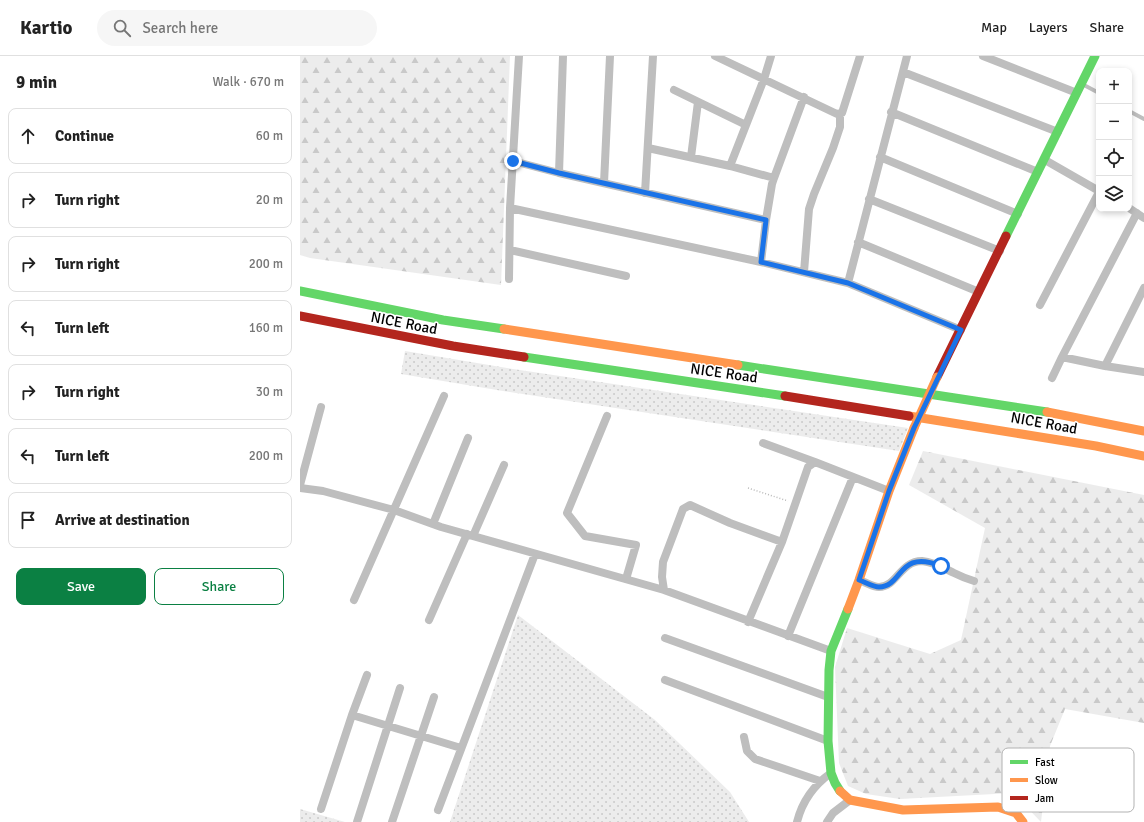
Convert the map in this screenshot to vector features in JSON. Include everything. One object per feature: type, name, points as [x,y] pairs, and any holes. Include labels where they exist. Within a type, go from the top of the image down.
[{"type":"main road","points":[[1002,808],[903,810],[850,800],[841,792],[835,783],[831,772],[828,741],[828,697],[831,651],[859,580],[889,491],[914,428],[937,377],[1095,56]]},
{"type":"main road","name":"NICE Road","points":[[300,291],[443,320],[1076,417],[1144,431]]},
{"type":"main road","name":"NICE Road","points":[[300,316],[453,346],[1020,433],[1144,456]]},
{"type":"main road","points":[[1014,812],[1022,818],[1023,822]]},
{"type":"street","points":[[509,279],[510,208],[519,56]]},
{"type":"street","points":[[559,173],[563,56]]},
{"type":"street","points":[[604,183],[610,56]]},
{"type":"street","points":[[645,192],[653,56]]},
{"type":"street","points":[[716,56],[837,114],[840,114]]},
{"type":"street","points":[[730,166],[764,79],[771,56]]},
{"type":"street","points":[[804,272],[809,209],[833,148],[840,126],[840,114],[842,113],[860,56]]},
{"type":"street","points":[[848,283],[907,56]]},
{"type":"street","points":[[983,56],[992,58],[1077,93]]},
{"type":"street","points":[[903,72],[1058,132]]},
{"type":"street","points":[[674,90],[746,125]]},
{"type":"street","points":[[761,262],[772,184],[804,98]]},
{"type":"street","points":[[691,158],[698,102]]},
{"type":"street","points":[[892,112],[1038,172]]},
{"type":"street","points":[[648,148],[730,166],[774,178]]},
{"type":"street","points":[[880,157],[1018,214]]},
{"type":"street","points":[[1045,160],[1096,190]]},
{"type":"street","points":[[513,161],[559,173],[766,220]]},
{"type":"street","points":[[1040,306],[1096,198]]},
{"type":"street","points":[[869,199],[1000,251]]},
{"type":"street","points":[[510,208],[761,262],[848,283],[961,330]]},
{"type":"street","points":[[1052,378],[1062,357],[1141,216],[1132,210]]},
{"type":"street","points":[[858,242],[979,292]]},
{"type":"street","points":[[510,250],[626,276]]},
{"type":"street","points":[[1105,366],[1144,288]]},
{"type":"street","points":[[1062,357],[1144,372]]},
{"type":"street","points":[[354,600],[444,396]]},
{"type":"street","points":[[300,485],[321,407]]},
{"type":"street","points":[[607,416],[567,513],[585,536],[636,546],[626,579]]},
{"type":"street","points":[[433,524],[468,438]]},
{"type":"street","points":[[763,443],[889,491]]},
{"type":"street","points":[[748,622],[782,542],[808,467],[816,462]]},
{"type":"street","points":[[430,620],[504,465]]},
{"type":"street","points":[[788,636],[854,477]]},
{"type":"street","points":[[300,488],[322,491],[394,510],[470,535],[664,590],[748,622],[831,651]]},
{"type":"street","points":[[664,590],[662,577],[663,562],[683,508],[690,505],[730,524],[782,542]]},
{"type":"street","points":[[438,810],[535,554]]},
{"type":"street","points":[[859,580],[878,587],[886,586],[892,582],[904,568],[914,562],[923,562],[933,563],[974,581]]},
{"type":"street","points":[[664,638],[828,697]]},
{"type":"street","points":[[321,809],[367,675]]},
{"type":"street","points":[[665,680],[828,741]]},
{"type":"street","points":[[357,822],[400,688]]},
{"type":"street","points":[[392,822],[434,697]]},
{"type":"street","points":[[352,715],[461,748]]},
{"type":"street","points":[[744,737],[747,751],[755,760],[820,781]]},
{"type":"street","points":[[797,822],[808,795],[820,781],[831,772]]},
{"type":"street","points":[[827,822],[833,813],[850,800]]},
{"type":"lane","points":[[1082,84],[1096,91]]},
{"type":"lane","points":[[1132,113],[1144,119]]},
{"type":"path","points":[[748,488],[795,504]]},
{"type":"green space","points":[[300,56],[510,56],[501,285],[310,258],[300,255]]},
{"type":"green space","points":[[405,351],[507,368],[908,428],[899,451],[503,391],[401,374]]},
{"type":"green space","points":[[923,451],[1144,495],[1144,723],[1065,709],[1050,748],[1002,748],[1002,794],[900,799],[866,794],[848,786],[839,763],[835,667],[847,628],[930,654],[961,640],[985,528],[909,485]]},
{"type":"green space","points":[[518,615],[655,720],[730,792],[749,822],[450,822]]},
{"type":"green space","points":[[300,809],[345,822],[300,822]]},
{"type":"green space","points":[[1031,812],[1042,812],[1041,822]]},
{"type":"traffic: fast","points":[[1006,236],[1095,56]]},
{"type":"traffic: fast","points":[[300,291],[443,320],[504,329]]},
{"type":"traffic: fast","points":[[524,357],[785,396]]},
{"type":"traffic: fast","points":[[738,365],[1047,412]]},
{"type":"traffic: fast","points":[[840,791],[831,773],[828,741],[829,670],[831,651],[848,609]]},
{"type":"traffic: slow","points":[[504,329],[738,365]]},
{"type":"traffic: slow","points":[[914,428],[937,377]]},
{"type":"traffic: slow","points":[[1047,412],[1144,431]]},
{"type":"traffic: slow","points":[[909,416],[1096,446],[1144,456]]},
{"type":"traffic: slow","points":[[848,609],[889,491],[914,428]]},
{"type":"traffic: slow","points":[[840,791],[850,800],[903,810],[998,807],[1002,808]]},
{"type":"traffic: slow","points":[[1013,812],[1016,813],[1023,822]]},
{"type":"traffic: jam","points":[[937,377],[1006,236]]},
{"type":"traffic: jam","points":[[300,316],[453,346],[524,357]]},
{"type":"traffic: jam","points":[[785,396],[909,416]]},
{"type":"route","points":[[513,161],[559,173],[766,220],[761,262],[848,283],[961,330],[937,377],[914,428],[889,491],[859,580],[878,587],[886,586],[892,582],[904,568],[914,562],[933,563],[941,566]]}]
